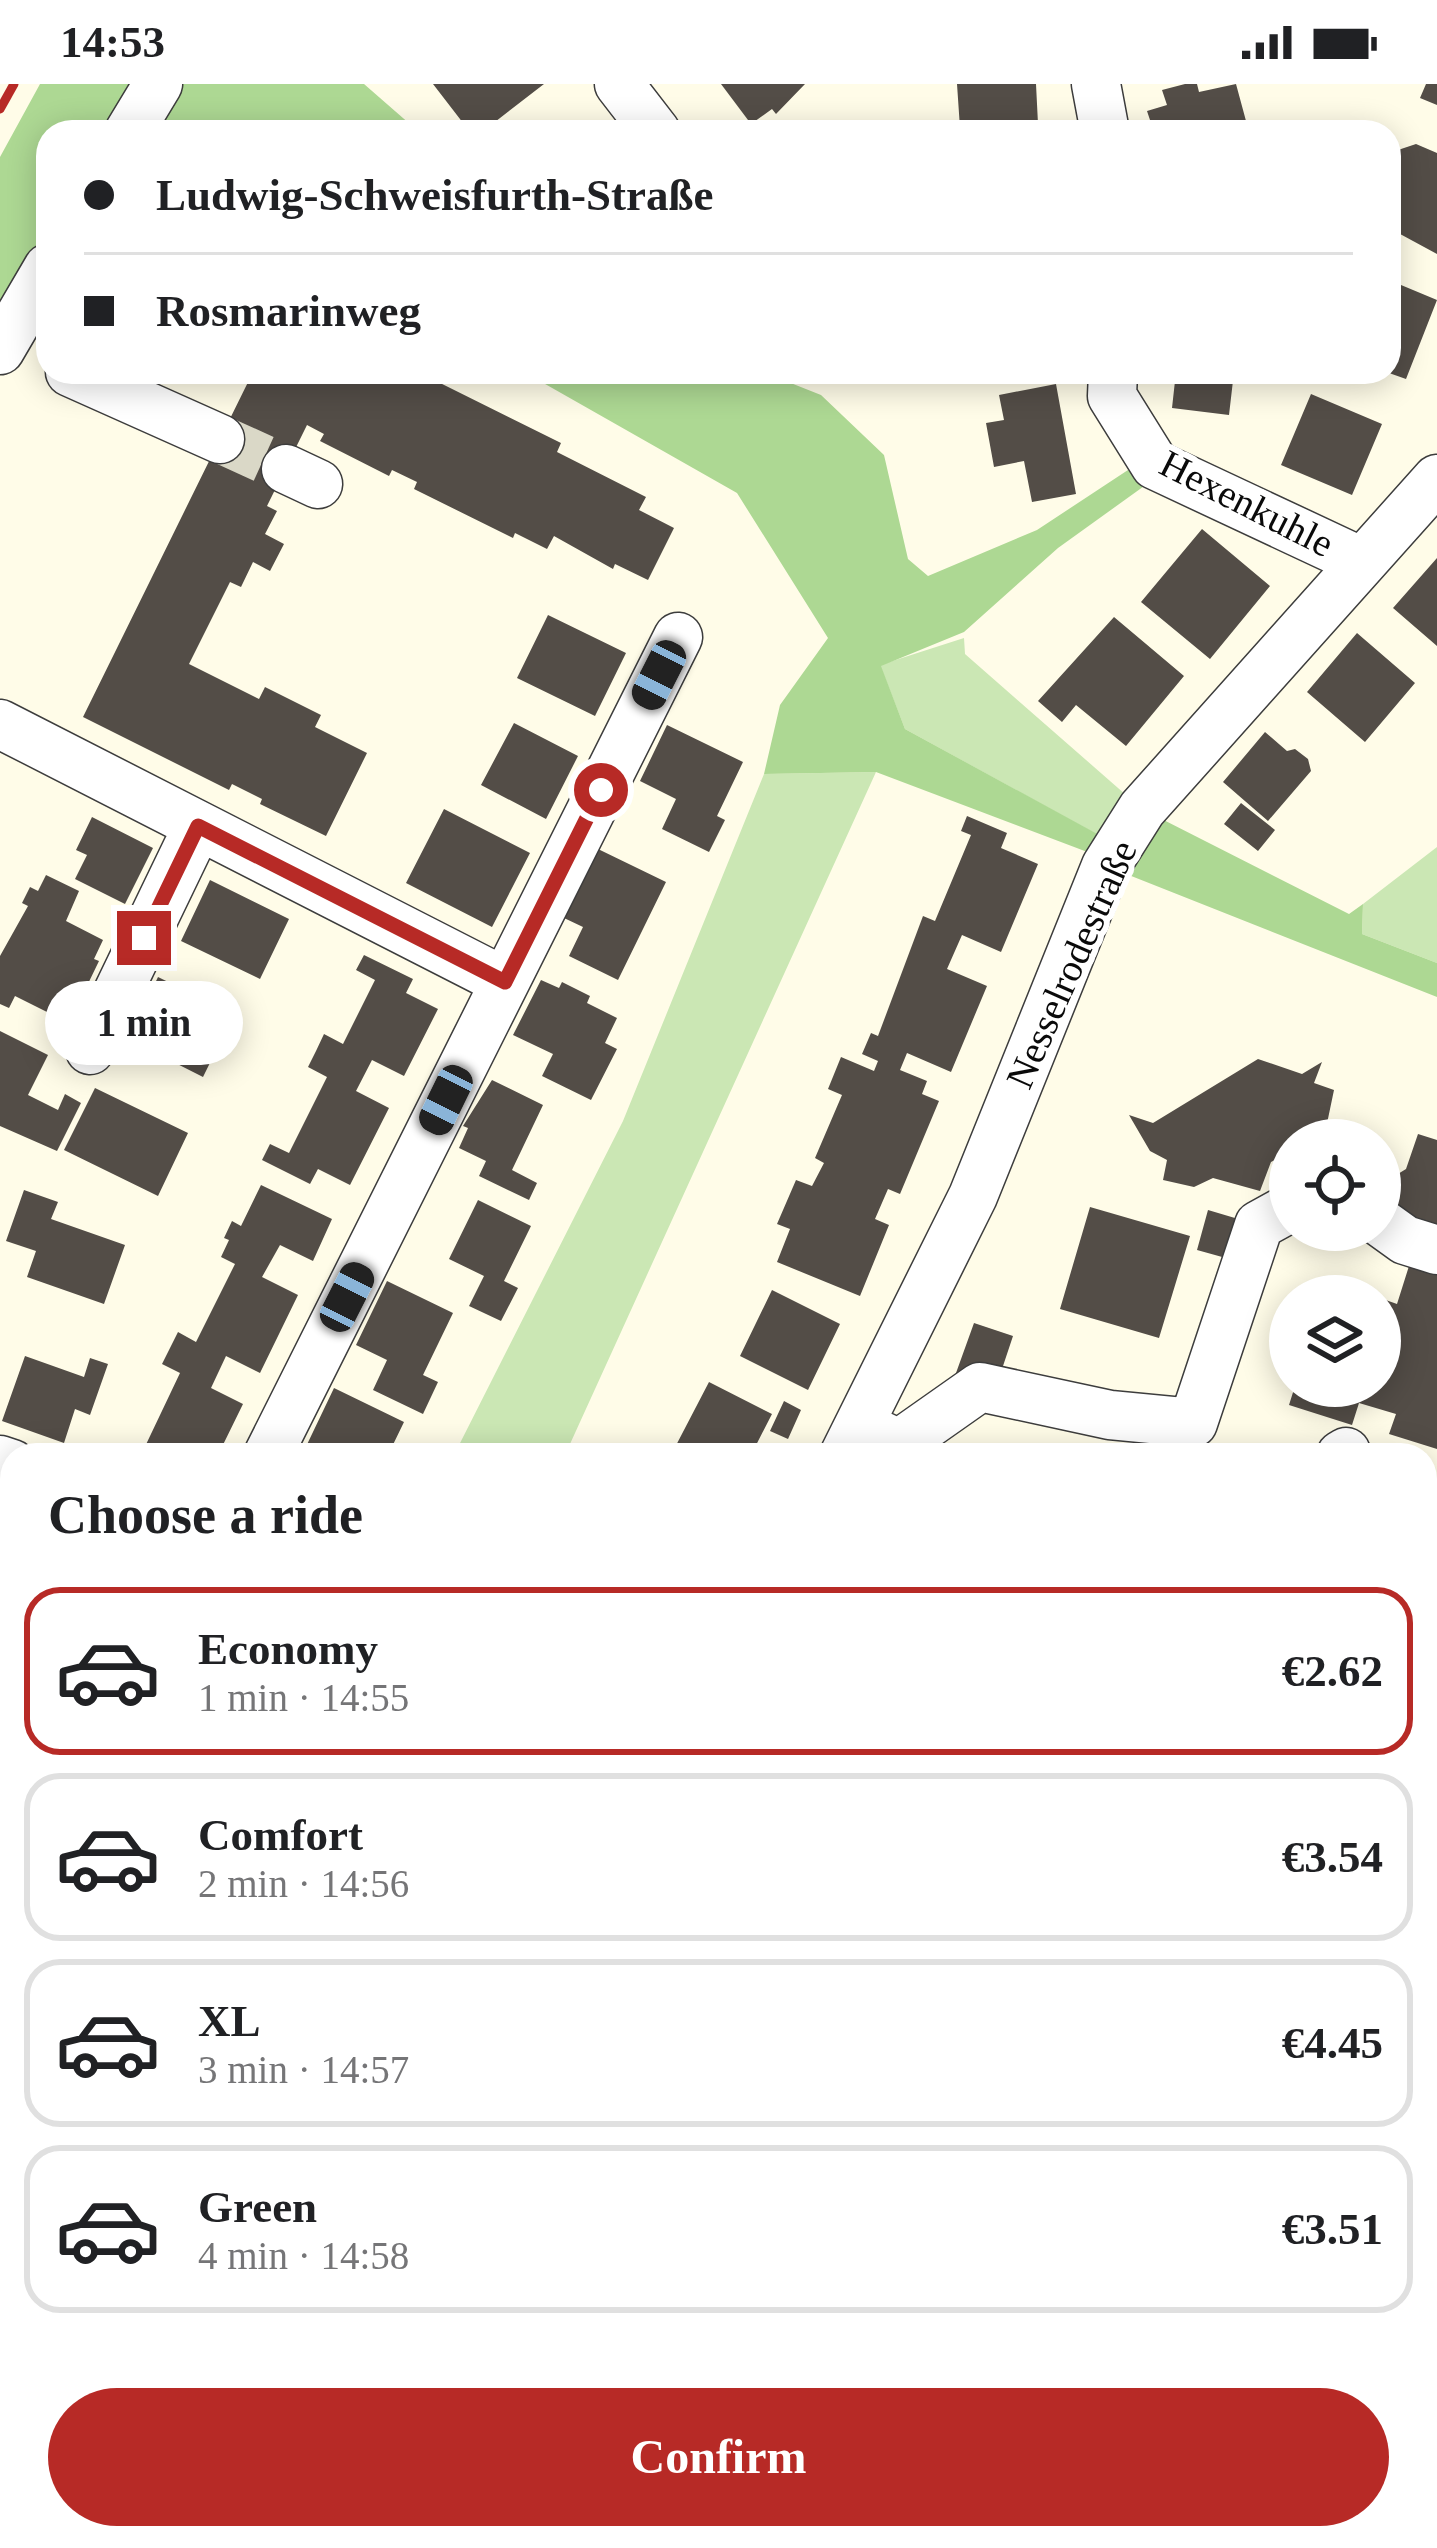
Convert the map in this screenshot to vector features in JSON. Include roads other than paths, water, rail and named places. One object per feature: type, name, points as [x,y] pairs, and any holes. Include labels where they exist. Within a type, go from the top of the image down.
[{"type":"street","points":[[136,120],[158,84]]},
{"type":"street","points":[[619,84],[647,120]]},
{"type":"street","points":[[1096,84],[1103,120]]},
{"type":"street","points":[[36,288],[2,346],[36,358]]},
{"type":"street","points":[[97,384],[220,439]]},
{"type":"street","name":"Hexenkuhle","points":[[1112,384],[1112,396],[1155,464],[1362,562]]},
{"type":"street","name":"Nesselrodestraße","points":[[851,1440],[973,1196],[1106,866],[1142,809],[1437,479]]},
{"type":"street","points":[[274,1443],[678,637]]},
{"type":"street","points":[[0,724],[505,982]]},
{"type":"street","points":[[90,1050],[198,826]]},
{"type":"street","points":[[900,1443],[980,1387],[1200,1439],[1258,1226],[1269,1220]]},
{"type":"street","points":[[1401,1237],[1437,1250]]},
{"type":"street","points":[[851,1440],[887,1443]]},
{"type":"tunnel","points":[[220,439],[286,469]]},
{"type":"railway","points":[[0,109],[14,84]]}]
